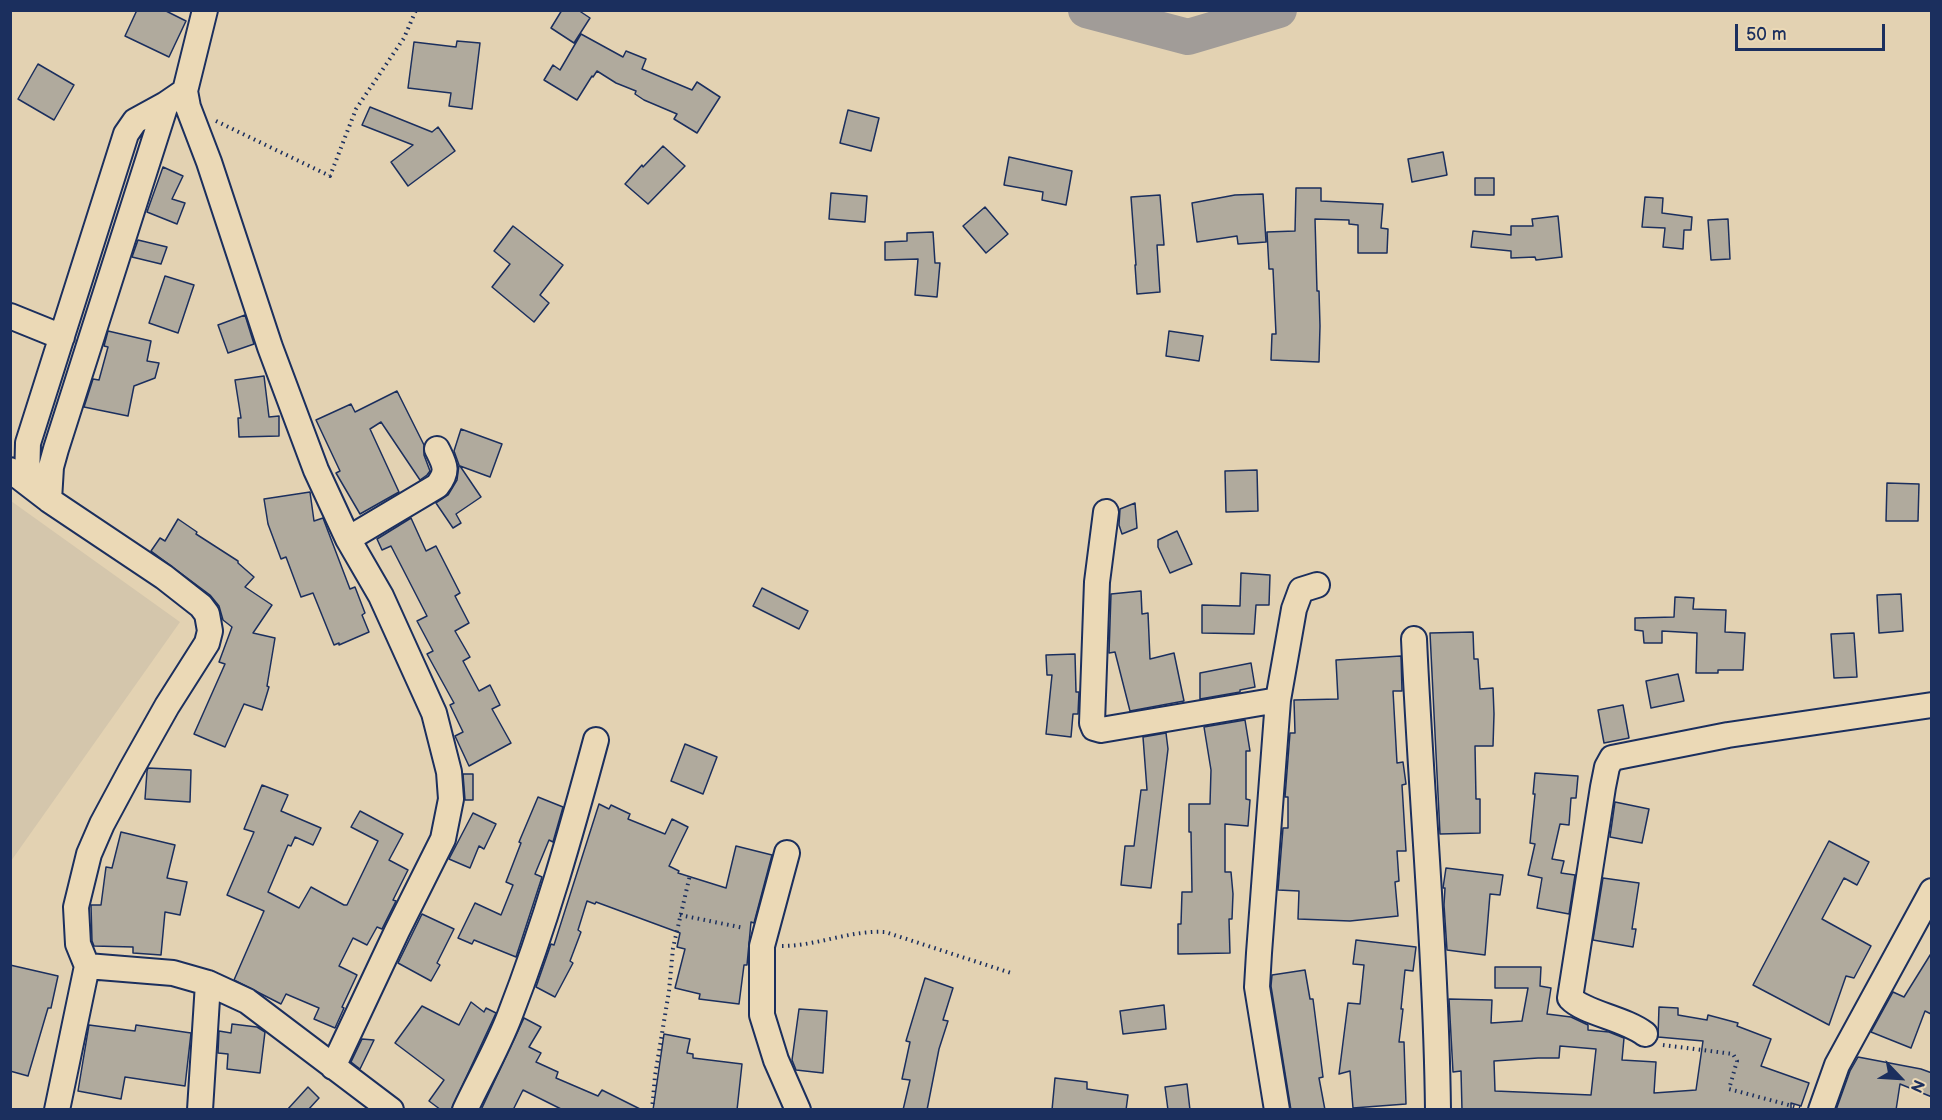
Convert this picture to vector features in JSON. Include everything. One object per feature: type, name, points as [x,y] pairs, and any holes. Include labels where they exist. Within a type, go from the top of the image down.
[{"type":"street","points":[[49,500],[51,466],[56,449],[180,100],[205,10]]},
{"type":"street","points":[[57,1110],[87,966],[78,944],[76,907],[89,854],[131,770],[167,706],[207,643],[210,631],[207,614],[201,606],[164,577],[49,500],[19,476],[126,134],[135,120],[180,100]]},
{"type":"street","points":[[180,100],[209,162],[270,347],[316,470],[348,539],[381,596],[434,713],[449,772],[451,799],[443,839],[333,1067]]},
{"type":"street","points":[[10,316],[62,337]]},
{"type":"street","points":[[348,539],[436,486],[444,476],[445,466],[437,449]]},
{"type":"street","points":[[1106,512],[1097,582],[1092,673],[1092,723],[1094,728],[1101,730],[1278,700]]},
{"type":"street","points":[[1277,1110],[1257,987],[1262,904],[1278,700],[1296,599],[1301,590],[1317,585]]},
{"type":"street","points":[[1414,639],[1418,742],[1424,784],[1432,937],[1438,1110]]},
{"type":"street","points":[[1645,1034],[1623,1021],[1577,1005],[1570,998],[1603,786],[1607,767],[1612,758],[1728,735],[1932,705]]},
{"type":"street","points":[[465,1110],[509,1017],[525,974],[559,873],[596,740]]},
{"type":"street","points":[[788,853],[764,939],[762,1015],[776,1060],[798,1110]]},
{"type":"street","points":[[1821,1110],[1837,1065],[1932,891]]},
{"type":"street","points":[[87,966],[173,973],[208,983],[247,1001],[391,1110]]},
{"type":"street","points":[[200,1110],[208,983]]},
{"type":"path","points":[[180,100],[330,176],[356,108],[404,38],[416,10]]},
{"type":"path","points":[[652,1110],[673,948],[690,875]]},
{"type":"path","points":[[680,915],[796,946],[872,932],[885,932],[1011,973]]},
{"type":"path","points":[[1645,1034],[1658,1044],[1733,1054],[1737,1061],[1729,1089],[1805,1110]]},
{"type":"shaded area","points":[[11,501],[180,622],[11,861]]},
{"type":"building","points":[[137,10],[164,10],[186,21],[169,57],[125,36]]},
{"type":"building","points":[[562,10],[578,10],[590,18],[574,43],[551,28]]},
{"type":"building","points":[[581,34],[623,57],[626,51],[646,59],[642,69],[692,90],[697,82],[720,97],[697,133],[674,119],[677,114],[644,100],[635,94],[636,91],[616,83],[597,71],[577,100],[544,80],[553,65],[560,70]]},
{"type":"building","points":[[457,41],[480,43],[472,109],[449,106],[451,93],[408,88],[414,42],[456,47]]},
{"type":"building","points":[[38,64],[74,85],[54,120],[18,99]]},
{"type":"building","points":[[370,107],[432,132],[438,127],[455,151],[408,186],[391,162],[413,145],[362,125]]},
{"type":"building","points":[[848,110],[879,118],[871,151],[840,143]]},
{"type":"building","points":[[663,146],[685,166],[648,204],[625,184]]},
{"type":"building","points":[[1443,152],[1447,175],[1412,182],[1408,159]]},
{"type":"building","points":[[1009,157],[1072,171],[1066,205],[1042,200],[1043,192],[1004,185]]},
{"type":"building","points":[[163,167],[183,176],[172,199],[185,203],[177,224],[147,212]]},
{"type":"building","points":[[1475,178],[1494,178],[1494,195],[1475,195]]},
{"type":"building","points":[[1296,188],[1321,188],[1321,201],[1383,204],[1381,228],[1388,229],[1387,253],[1358,253],[1358,225],[1349,224],[1349,220],[1315,219],[1320,326],[1319,362],[1271,360],[1272,334],[1276,334],[1273,269],[1269,269],[1267,232],[1295,231]]},
{"type":"building","points":[[831,193],[867,196],[865,222],[829,219]]},
{"type":"building","points":[[1263,194],[1266,242],[1238,244],[1237,236],[1197,242],[1192,203],[1235,195]]},
{"type":"building","points":[[1160,195],[1164,245],[1157,245],[1160,292],[1137,294],[1131,197]]},
{"type":"building","points":[[1645,197],[1663,198],[1662,213],[1692,217],[1691,230],[1684,230],[1683,249],[1663,247],[1665,228],[1642,227]]},
{"type":"building","points":[[985,207],[1008,234],[986,253],[963,226]]},
{"type":"building","points":[[1558,216],[1562,257],[1536,260],[1535,257],[1511,258],[1511,251],[1471,247],[1473,231],[1511,235],[1511,226],[1533,226],[1532,219]]},
{"type":"building","points":[[1728,219],[1730,259],[1711,260],[1708,220]]},
{"type":"building","points":[[513,226],[563,265],[540,295],[549,303],[534,322],[492,287],[510,264],[494,251]]},
{"type":"building","points":[[933,232],[935,263],[940,263],[937,297],[915,295],[918,259],[885,260],[885,242],[907,241],[907,233]]},
{"type":"building","points":[[138,240],[167,247],[161,264],[132,257]]},
{"type":"building","points":[[165,276],[194,285],[178,333],[149,323]]},
{"type":"building","points":[[245,315],[254,344],[228,353],[218,325]]},
{"type":"building","points":[[108,331],[151,341],[147,361],[159,363],[155,378],[134,386],[128,416],[84,407],[93,379],[99,380],[108,347],[104,346]]},
{"type":"building","points":[[1169,331],[1203,336],[1199,361],[1166,356]]},
{"type":"building","points":[[264,376],[269,417],[279,416],[279,436],[239,437],[238,418],[241,418],[235,380]]},
{"type":"building","points":[[397,391],[424,445],[424,455],[430,471],[420,480],[381,422],[370,429],[399,492],[360,514],[336,473],[340,471],[316,420],[351,404],[355,412]]},
{"type":"building","points":[[461,429],[502,444],[490,477],[460,466],[481,497],[456,514],[461,523],[453,528],[436,503],[448,495],[457,480],[459,465],[454,451]]},
{"type":"building","points":[[1257,470],[1258,511],[1226,512],[1225,471]]},
{"type":"building","points":[[1887,483],[1919,484],[1918,521],[1886,521]]},
{"type":"building","points":[[310,492],[314,521],[323,518],[350,589],[355,587],[365,613],[362,615],[369,632],[339,645],[339,643],[334,645],[313,593],[301,597],[286,557],[281,559],[268,524],[264,499]]},
{"type":"building","points":[[1135,503],[1137,528],[1122,534],[1119,525],[1120,509]]},
{"type":"building","points":[[411,518],[426,551],[436,546],[460,593],[455,596],[469,623],[455,631],[470,657],[463,661],[479,691],[490,685],[500,705],[492,709],[511,743],[469,766],[455,736],[463,732],[450,705],[454,703],[427,654],[433,651],[417,621],[427,616],[391,546],[382,550],[377,539]]},
{"type":"building","points":[[178,519],[197,532],[196,534],[238,561],[254,577],[245,587],[272,605],[253,633],[275,638],[267,686],[269,687],[262,710],[244,704],[225,747],[194,734],[225,664],[219,662],[232,627],[223,620],[219,606],[210,595],[151,551],[160,538],[165,541]]},
{"type":"building","points":[[1177,531],[1192,564],[1170,573],[1158,547],[1158,540]]},
{"type":"building","points":[[1241,573],[1270,575],[1269,605],[1256,605],[1254,634],[1202,633],[1202,605],[1240,606]]},
{"type":"building","points":[[762,588],[808,611],[799,629],[753,606]]},
{"type":"building","points":[[1141,591],[1142,614],[1148,613],[1150,659],[1174,653],[1184,701],[1130,711],[1115,652],[1109,653],[1111,594]]},
{"type":"building","points":[[1901,594],[1903,631],[1879,633],[1877,595]]},
{"type":"building","points":[[1675,597],[1694,598],[1693,609],[1726,610],[1725,632],[1745,633],[1743,670],[1696,673],[1697,633],[1662,631],[1662,643],[1644,643],[1643,631],[1635,630],[1635,618],[1674,617]]},
{"type":"building","points":[[1473,632],[1474,659],[1478,659],[1480,689],[1493,688],[1494,714],[1493,746],[1475,746],[1476,799],[1480,799],[1480,833],[1440,834],[1430,633]]},
{"type":"building","points":[[1854,633],[1857,677],[1834,678],[1831,634]]},
{"type":"building","points":[[1075,654],[1076,692],[1079,692],[1078,714],[1073,714],[1071,737],[1046,734],[1052,675],[1047,675],[1046,655]]},
{"type":"building","points":[[1401,656],[1402,691],[1393,691],[1397,763],[1403,762],[1406,784],[1402,785],[1406,851],[1397,851],[1399,881],[1395,882],[1398,916],[1350,921],[1298,919],[1299,891],[1278,890],[1283,828],[1288,828],[1288,797],[1285,797],[1290,733],[1295,733],[1294,700],[1338,699],[1336,660]]},
{"type":"building","points":[[1251,663],[1255,687],[1200,699],[1200,673]]},
{"type":"building","points":[[1678,674],[1684,701],[1651,708],[1646,681]]},
{"type":"building","points":[[1623,705],[1629,738],[1604,743],[1598,710]]},
{"type":"building","points":[[1245,720],[1250,751],[1246,751],[1246,799],[1250,800],[1248,826],[1225,824],[1225,872],[1231,872],[1233,894],[1232,919],[1229,919],[1230,953],[1178,954],[1178,924],[1181,924],[1182,892],[1192,892],[1189,804],[1210,804],[1211,770],[1204,727]]},
{"type":"building","points":[[1166,733],[1168,749],[1151,888],[1121,885],[1125,846],[1134,846],[1141,790],[1147,790],[1143,737]]},
{"type":"building","points":[[685,744],[717,757],[703,794],[671,781]]},
{"type":"building","points":[[148,768],[191,770],[190,802],[145,799]]},
{"type":"building","points":[[1535,773],[1578,776],[1576,798],[1571,798],[1569,825],[1560,824],[1552,859],[1564,861],[1561,873],[1575,875],[1569,914],[1537,908],[1542,878],[1528,875],[1535,844],[1530,843]]},
{"type":"building","points":[[463,774],[473,774],[473,800],[465,800]]},
{"type":"building","points":[[262,785],[288,795],[281,811],[321,828],[313,845],[295,837],[291,846],[288,845],[268,892],[299,908],[311,887],[347,905],[378,841],[351,827],[360,811],[403,834],[389,860],[408,870],[393,900],[396,901],[382,929],[377,927],[367,945],[353,938],[339,966],[357,975],[335,1028],[314,1019],[319,1008],[286,994],[281,1004],[234,980],[264,911],[227,895],[254,832],[244,829]]},
{"type":"building","points":[[538,797],[563,807],[553,842],[549,840],[535,874],[542,877],[516,957],[474,940],[472,944],[458,938],[475,903],[501,915],[513,885],[506,882],[521,843],[519,842]]},
{"type":"building","points":[[1615,802],[1649,809],[1642,843],[1610,837]]},
{"type":"building","points":[[599,804],[609,809],[611,805],[630,814],[628,819],[665,834],[672,819],[688,827],[669,866],[679,871],[678,873],[726,888],[736,846],[772,855],[754,923],[751,922],[747,965],[744,965],[739,1004],[699,999],[700,994],[675,988],[685,949],[677,947],[680,933],[596,902],[595,904],[587,901],[578,930],[581,932],[570,961],[573,963],[555,997],[536,987],[551,944],[554,945]]},
{"type":"building","points":[[473,813],[496,824],[484,849],[479,846],[470,868],[449,859]]},
{"type":"building","points":[[121,832],[175,845],[167,878],[187,882],[180,915],[165,912],[161,955],[133,953],[133,947],[94,946],[92,941],[91,905],[101,905],[106,867],[112,868]]},
{"type":"building","points":[[1829,841],[1869,862],[1857,885],[1844,878],[1822,919],[1871,946],[1854,978],[1846,976],[1829,1025],[1753,985]]},
{"type":"building","points":[[1446,868],[1503,875],[1500,895],[1490,894],[1485,955],[1447,950],[1445,888],[1443,888]]},
{"type":"building","points":[[1603,878],[1639,883],[1632,929],[1636,929],[1633,947],[1593,940]]},
{"type":"building","points":[[422,914],[454,929],[431,981],[398,963]]},
{"type":"building","points":[[1356,940],[1416,947],[1413,971],[1405,970],[1401,1009],[1403,1009],[1399,1042],[1404,1042],[1406,1104],[1353,1108],[1350,1071],[1339,1074],[1348,1003],[1360,1004],[1364,965],[1353,964]]},
{"type":"building","points":[[1932,952],[1931,1014],[1925,1011],[1911,1048],[1871,1032],[1893,992],[1904,997]]},
{"type":"building","points":[[10,965],[58,976],[51,1008],[48,1008],[28,1076],[10,1071]]},
{"type":"building","points":[[1495,967],[1541,967],[1540,986],[1551,988],[1547,1014],[1571,1017],[1588,1025],[1588,1030],[1609,1032],[1624,1038],[1622,1060],[1656,1062],[1654,1093],[1696,1090],[1703,1041],[1658,1037],[1659,1007],[1678,1008],[1678,1015],[1707,1020],[1708,1015],[1738,1023],[1737,1026],[1771,1039],[1761,1066],[1809,1083],[1801,1106],[1791,1103],[1791,1110],[1462,1110],[1461,1071],[1453,1072],[1449,999],[1492,1000],[1491,1023],[1522,1021],[1528,988],[1495,988]],"holes":[[[1560,1046],[1596,1049],[1591,1095],[1495,1091],[1494,1061],[1559,1058]]]},
{"type":"building","points":[[1305,970],[1310,999],[1313,999],[1323,1077],[1319,1078],[1325,1110],[1291,1110],[1271,986],[1272,975]]},
{"type":"building","points":[[925,978],[953,988],[943,1020],[948,1021],[939,1049],[927,1110],[903,1110],[910,1080],[902,1079],[910,1042],[906,1041]]},
{"type":"building","points":[[471,1002],[484,1012],[486,1008],[496,1013],[451,1110],[441,1110],[429,1101],[444,1080],[395,1043],[422,1006],[459,1025]]},
{"type":"building","points":[[1164,1005],[1166,1029],[1123,1034],[1120,1011]]},
{"type":"building","points":[[799,1009],[827,1011],[823,1073],[796,1070],[792,1060]]},
{"type":"building","points":[[524,1018],[541,1027],[529,1047],[541,1053],[536,1062],[558,1072],[556,1078],[598,1096],[602,1090],[642,1110],[563,1110],[523,1090],[513,1110],[481,1110]]},
{"type":"building","points":[[232,1024],[257,1027],[265,1032],[260,1073],[227,1069],[228,1054],[218,1053],[219,1031],[231,1033]]},
{"type":"building","points":[[89,1025],[135,1031],[136,1025],[191,1033],[185,1086],[125,1077],[121,1099],[78,1091]]},
{"type":"building","points":[[664,1034],[690,1039],[687,1053],[693,1054],[693,1058],[742,1064],[737,1110],[653,1110]]},
{"type":"building","points":[[362,1039],[374,1040],[360,1069],[351,1062]]},
{"type":"building","points":[[1858,1057],[1932,1073],[1932,1097],[1900,1084],[1896,1110],[1836,1110],[1850,1071]]},
{"type":"building","points":[[1055,1078],[1087,1082],[1087,1089],[1128,1095],[1126,1110],[1052,1110]]},
{"type":"building","points":[[1187,1084],[1190,1110],[1168,1110],[1165,1087]]},
{"type":"building","points":[[308,1087],[319,1098],[308,1110],[287,1110]]},
{"type":"waterway","points":[[1086,10],[1188,37],[1279,10]]}]
